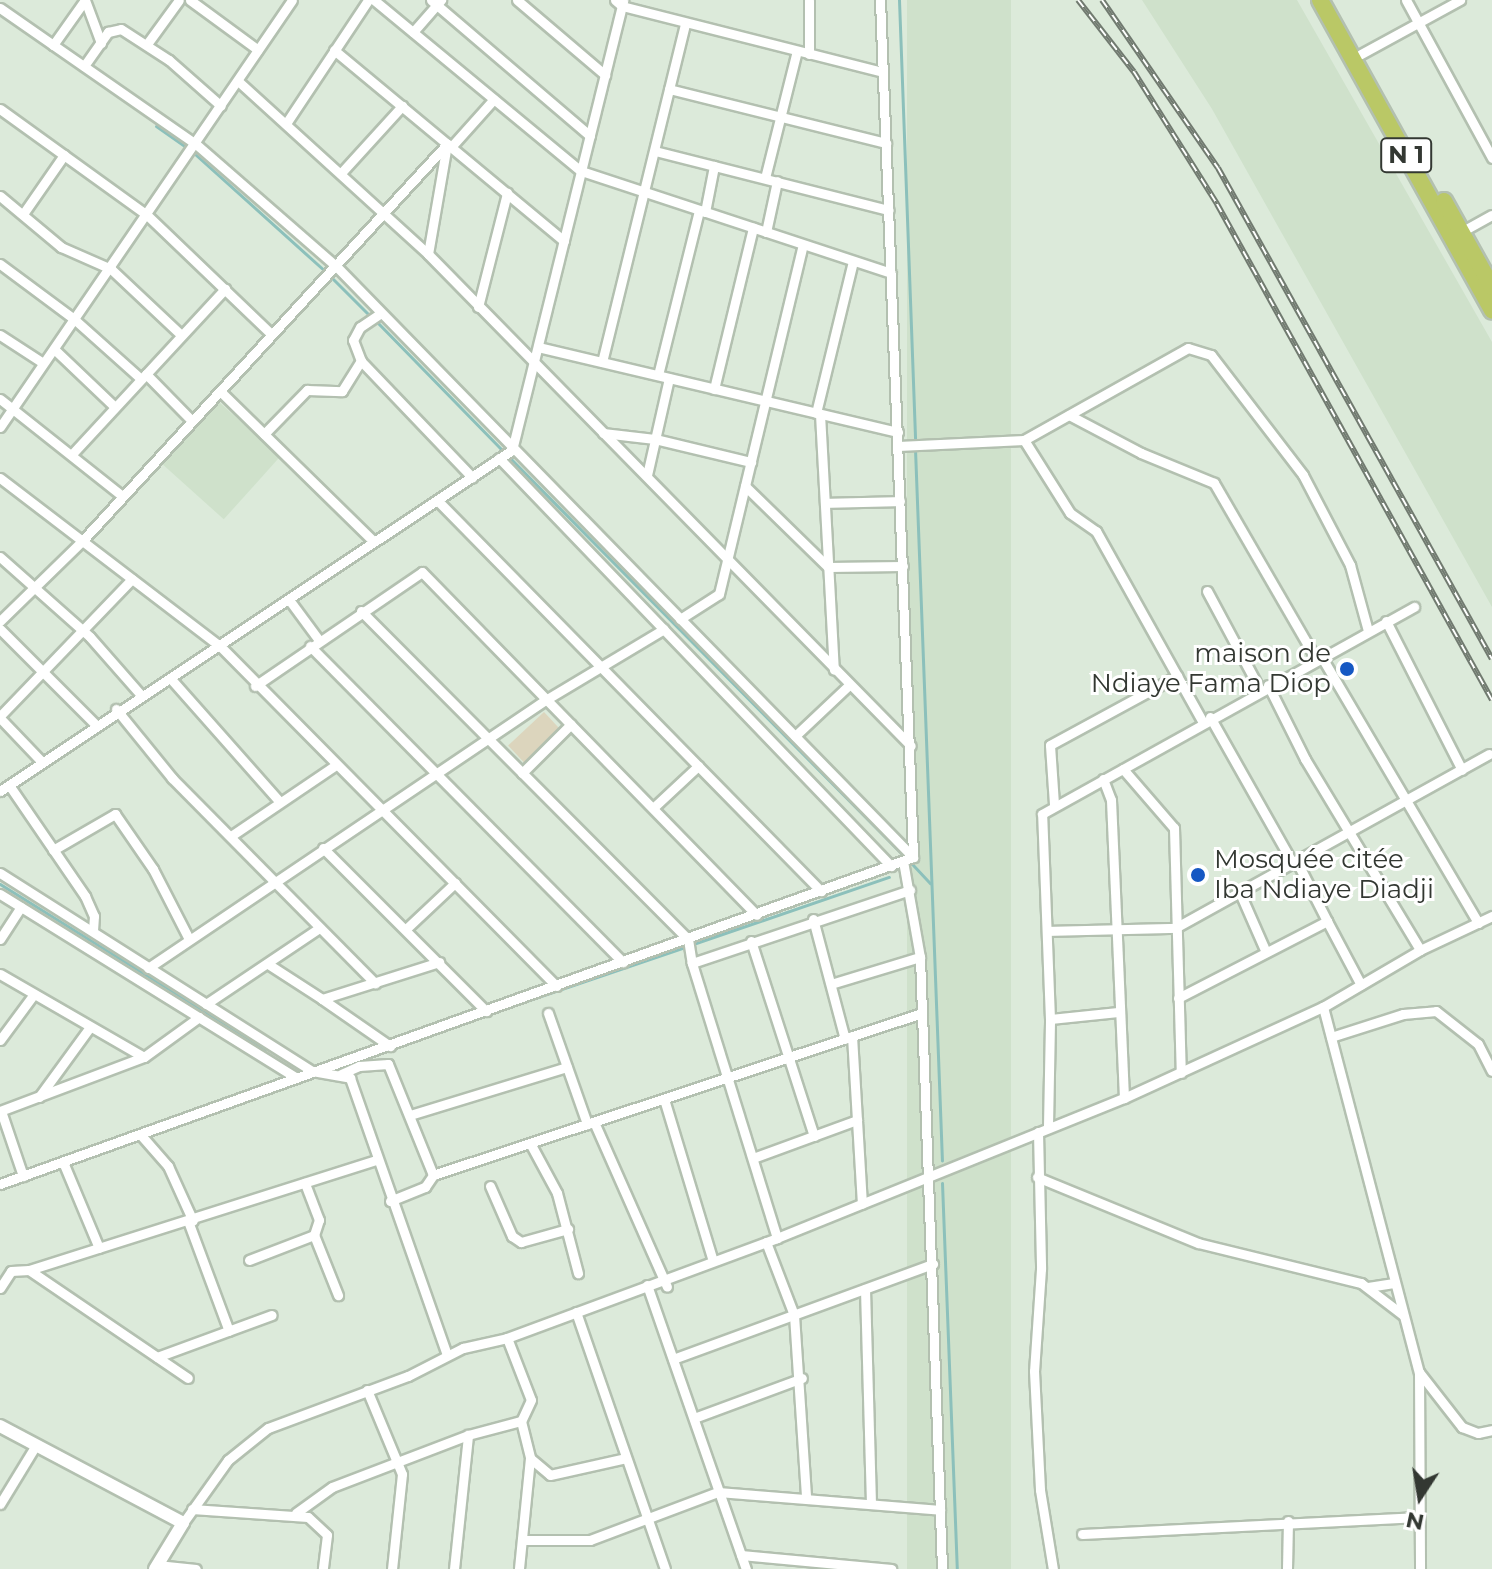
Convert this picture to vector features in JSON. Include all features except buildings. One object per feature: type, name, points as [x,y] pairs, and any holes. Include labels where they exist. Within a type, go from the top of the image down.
[{"type":"highway","name":"N 1","points":[[1320,0],[1492,310]]},
{"type":"highway","name":"N 1","points":[[1332,0],[1492,287]]},
{"type":"street","points":[[53,45],[85,0],[101,43]]},
{"type":"street","points":[[147,44],[179,0]]},
{"type":"street","points":[[190,0],[258,50]]},
{"type":"street","points":[[0,427],[111,269],[292,0]]},
{"type":"street","points":[[287,122],[368,0]]},
{"type":"street","points":[[374,0],[581,171],[891,273]]},
{"type":"street","points":[[517,0],[605,75]]},
{"type":"street","points":[[809,0],[809,54]]},
{"type":"street","points":[[880,0],[901,446],[900,501],[911,746],[908,859],[920,957],[931,1177],[942,1569]]},
{"type":"street","points":[[1406,0],[1492,158]]},
{"type":"street","points":[[1361,54],[1460,0]]},
{"type":"street","points":[[413,32],[436,2],[590,136]]},
{"type":"street","points":[[93,931],[90,907],[53,850],[4,788],[116,709],[221,647],[373,541],[512,450],[605,75],[620,2],[685,23],[883,72]]},
{"type":"street","points":[[0,8],[196,144],[337,267],[512,450],[795,736],[908,859]]},
{"type":"street","points":[[602,362],[646,193],[685,23]]},
{"type":"street","points":[[84,66],[108,32],[121,29],[147,44],[221,106]]},
{"type":"street","points":[[334,50],[564,241]]},
{"type":"street","points":[[765,178],[797,51]]},
{"type":"street","points":[[238,81],[287,122],[428,254],[533,365],[647,475],[911,746]]},
{"type":"street","points":[[669,89],[886,143]]},
{"type":"street","points":[[0,621],[37,589],[271,334],[494,99]]},
{"type":"street","points":[[341,173],[402,106]]},
{"type":"street","points":[[0,109],[147,215],[271,334]]},
{"type":"street","points":[[428,254],[449,146]]},
{"type":"street","points":[[655,151],[889,210]]},
{"type":"street","points":[[23,214],[64,155]]},
{"type":"street","points":[[647,475],[664,376],[714,166]]},
{"type":"street","points":[[766,232],[777,181]]},
{"type":"street","points":[[478,307],[507,193]]},
{"type":"street","points":[[0,196],[61,247],[111,269],[181,335]]},
{"type":"street","points":[[1461,232],[1492,215]]},
{"type":"street","points":[[714,389],[753,228]]},
{"type":"street","points":[[680,619],[719,594],[803,245]]},
{"type":"street","points":[[834,670],[818,413],[853,261]]},
{"type":"street","points":[[0,264],[144,376],[191,420]]},
{"type":"street","points":[[73,453],[225,289]]},
{"type":"street","points":[[381,313],[360,327],[353,340],[361,361],[472,477]]},
{"type":"street","points":[[0,335],[43,363]]},
{"type":"street","points":[[538,347],[898,432]]},
{"type":"street","points":[[901,446],[1024,440],[1188,348],[1211,355],[1303,475],[1350,565],[1368,631]]},
{"type":"street","points":[[54,349],[115,407]]},
{"type":"street","points":[[264,434],[307,390],[342,391],[361,361]]},
{"type":"street","points":[[221,392],[373,541]]},
{"type":"street","points":[[0,399],[73,453],[121,495]]},
{"type":"street","points":[[1069,415],[1141,453],[1214,483],[1478,923]]},
{"type":"street","points":[[603,433],[655,439],[751,462]]},
{"type":"street","points":[[1024,440],[1070,513],[1096,531],[1177,676],[1294,861],[1361,985]]},
{"type":"street","points":[[499,458],[891,866]]},
{"type":"street","points":[[0,478],[221,647],[255,686],[557,986]]},
{"type":"street","points":[[745,486],[828,567],[903,566]]},
{"type":"street","points":[[438,501],[821,891]]},
{"type":"street","points":[[825,503],[900,501]]},
{"type":"street","points":[[0,557],[84,631],[141,695]]},
{"type":"street","points":[[255,686],[422,572],[757,915]]},
{"type":"street","points":[[42,762],[0,717],[39,672],[84,631],[132,579]]},
{"type":"street","points":[[1207,591],[1420,950]]},
{"type":"street","points":[[290,601],[314,643],[436,774],[623,962]]},
{"type":"street","points":[[1048,1126],[1049,931],[1041,821],[1054,804],[1123,769],[1206,719],[1414,607]]},
{"type":"street","points":[[361,611],[690,949],[753,1158],[794,1315],[802,1378],[806,1496]]},
{"type":"street","points":[[1386,621],[1462,770]]},
{"type":"street","points":[[0,629],[39,672],[95,724]]},
{"type":"street","points":[[148,968],[188,937],[547,699],[664,629]]},
{"type":"street","points":[[1054,804],[1050,745],[1177,676]]},
{"type":"street","points":[[171,679],[278,800]]},
{"type":"street","points":[[795,736],[849,685]]},
{"type":"street","points":[[116,709],[172,778],[375,983]]},
{"type":"street","points":[[522,773],[571,724]]},
{"type":"street","points":[[1049,931],[1175,928],[1489,754]]},
{"type":"street","points":[[231,836],[278,800],[336,765]]},
{"type":"street","points":[[653,808],[698,766]]},
{"type":"street","points":[[1123,769],[1174,828],[1181,1073]]},
{"type":"street","points":[[1103,779],[1111,800],[1124,1098]]},
{"type":"street","points":[[53,850],[115,814],[153,869],[188,937]]},
{"type":"street","points":[[323,848],[407,928],[486,1011]]},
{"type":"street","points":[[690,949],[757,915],[908,859]]},
{"type":"street","points":[[0,873],[66,926],[199,1017],[295,1077]]},
{"type":"street","points":[[407,928],[455,883]]},
{"type":"street","points":[[0,1184],[623,962],[751,941],[910,890]]},
{"type":"street","points":[[1240,893],[1265,950]]},
{"type":"street","points":[[0,894],[21,907],[66,926],[93,931],[312,1071],[350,1078],[390,1201],[447,1355]]},
{"type":"street","points":[[0,939],[21,907]]},
{"type":"street","points":[[196,1569],[156,1567],[192,1509],[228,1460],[268,1428],[447,1355],[507,1338],[647,1285],[665,1283],[713,1261],[1124,1098],[1323,1007],[1420,950],[1492,916]]},
{"type":"street","points":[[813,919],[848,1038],[862,1204]]},
{"type":"street","points":[[1178,998],[1265,950],[1327,921]]},
{"type":"street","points":[[206,1004],[319,928]]},
{"type":"street","points":[[751,941],[814,1136]]},
{"type":"street","points":[[831,984],[920,957]]},
{"type":"street","points":[[322,999],[439,962]]},
{"type":"street","points":[[268,964],[390,1046]]},
{"type":"street","points":[[0,974],[144,1057]]},
{"type":"street","points":[[0,1040],[34,994]]},
{"type":"street","points":[[1323,1007],[1419,1372],[1420,1569]]},
{"type":"street","points":[[1331,1037],[1403,1014],[1436,1011],[1478,1044],[1492,1071]]},
{"type":"street","points":[[1050,1019],[1118,1012]]},
{"type":"street","points":[[548,1013],[590,1123],[665,1283]]},
{"type":"street","points":[[390,1201],[425,1187],[433,1175],[922,1013]]},
{"type":"street","points":[[23,1176],[1,1111],[144,1057],[199,1017]]},
{"type":"street","points":[[39,1097],[90,1027]]},
{"type":"street","points":[[340,1075],[359,1066],[388,1064],[433,1175]]},
{"type":"street","points":[[410,1115],[567,1067]]},
{"type":"street","points":[[664,1099],[713,1261]]},
{"type":"street","points":[[753,1158],[857,1120]]},
{"type":"street","points":[[1038,1132],[1041,1269],[1034,1371],[1040,1490],[1053,1569]]},
{"type":"street","points":[[140,1134],[168,1166],[229,1331]]},
{"type":"street","points":[[530,1143],[557,1193],[578,1273]]},
{"type":"street","points":[[0,1288],[11,1271],[29,1270],[376,1160]]},
{"type":"street","points":[[63,1162],[99,1248]]},
{"type":"street","points":[[1037,1177],[1198,1243],[1368,1287],[1394,1283]]},
{"type":"street","points":[[305,1183],[319,1220],[314,1235],[338,1295]]},
{"type":"street","points":[[490,1186],[512,1236],[521,1242],[568,1229]]},
{"type":"street","points":[[249,1260],[314,1235]]},
{"type":"street","points":[[673,1359],[933,1264]]},
{"type":"street","points":[[29,1270],[188,1378]]},
{"type":"street","points":[[647,1285],[746,1569]]},
{"type":"street","points":[[1368,1287],[1403,1315]]},
{"type":"street","points":[[865,1289],[871,1503]]},
{"type":"street","points":[[576,1312],[665,1569]]},
{"type":"street","points":[[157,1357],[272,1315]]},
{"type":"street","points":[[507,1338],[531,1400],[521,1421],[530,1458],[519,1569]]},
{"type":"street","points":[[1419,1372],[1462,1427],[1478,1433],[1492,1430]]},
{"type":"street","points":[[694,1418],[802,1378]]},
{"type":"street","points":[[367,1390],[398,1461],[402,1481],[392,1569]]},
{"type":"street","points":[[296,1513],[332,1487],[468,1435],[521,1421]]},
{"type":"street","points":[[0,1426],[183,1523]]},
{"type":"street","points":[[454,1569],[468,1435]]},
{"type":"street","points":[[0,1504],[36,1445]]},
{"type":"street","points":[[530,1458],[550,1475],[626,1458]]},
{"type":"street","points":[[522,1540],[590,1540],[718,1492],[806,1496],[940,1510]]},
{"type":"street","points":[[192,1509],[296,1513],[319,1524],[327,1535],[323,1569]]},
{"type":"street","points":[[1082,1534],[1288,1521],[1420,1517]]},
{"type":"street","points":[[1287,1569],[1288,1521]]},
{"type":"street","points":[[741,1555],[832,1566],[891,1569]]},
{"type":"shaded area","points":[[907,0],[1011,0],[1011,1569],[907,1569]]},
{"type":"shaded area","points":[[1142,0],[1297,0],[1492,342],[1492,607],[1212,109]]},
{"type":"shaded area","points":[[219,402],[280,457],[224,519],[163,464]]},
{"type":"shaded area","points":[[544,712],[561,730],[525,764],[508,745]]},
{"type":"waterway","points":[[899,0],[915,441]]},
{"type":"waterway","points":[[156,126],[186,147]]},
{"type":"waterway","points":[[196,155],[325,271]]},
{"type":"waterway","points":[[332,278],[369,315]]},
{"type":"waterway","points":[[377,322],[503,451]]},
{"type":"waterway","points":[[915,449],[942,1160]]},
{"type":"waterway","points":[[508,456],[902,854]]},
{"type":"waterway","points":[[913,865],[930,883]]},
{"type":"waterway","points":[[693,944],[889,877]]},
{"type":"waterway","points":[[0,884],[265,1049]]},
{"type":"waterway","points":[[488,1014],[685,947]]},
{"type":"waterway","points":[[942,1183],[957,1569]]},
{"type":"railway","points":[[1078,0],[1134,72],[1217,204],[1492,700]]},
{"type":"railway","points":[[1102,0],[1218,168],[1492,659]]},
{"type":"place","name":"maison de Ndiaye Fama Diop","points":[[1347,669]]},
{"type":"place","name":"Mosquée citée Iba Ndiaye Diadji","points":[[1198,875]]}]
